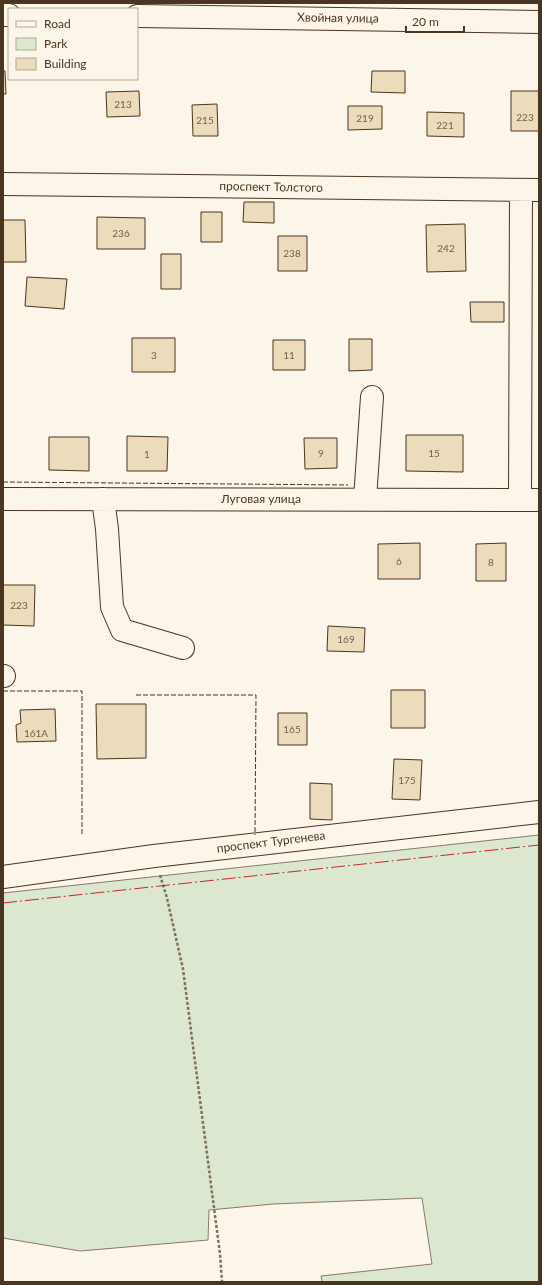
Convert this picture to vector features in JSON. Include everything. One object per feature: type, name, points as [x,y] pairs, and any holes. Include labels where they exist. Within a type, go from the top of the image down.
[{"type":"street","name":"Хвойная улица","points":[[138,16],[539,22]]},
{"type":"street","name":"проспект Толстого","points":[[3,184],[530,190]]},
{"type":"street","points":[[529,500],[530,190]]},
{"type":"street","points":[[365,499],[372,397]]},
{"type":"street","name":"Луговая улица","points":[[3,499],[529,500]]},
{"type":"street","points":[[102,499],[107,528],[112,608],[122,630],[183,648]]},
{"type":"street","name":"проспект Тургенева","points":[[3,876],[154,856],[539,812]]},
{"type":"path","points":[[154,856],[167,898],[183,969],[220,1254],[222,1282]]},
{"type":"green space","points":[[539,835],[539,1282],[322,1282],[321,1276],[432,1264],[422,1198],[273,1204],[209,1210],[208,1240],[80,1251],[3,1238],[3,893]]},
{"type":"building","points":[[3,71],[5,71],[6,94],[3,94]]},
{"type":"building","points":[[372,71],[405,71],[405,93],[371,92]]},
{"type":"building","points":[[139,91],[140,116],[107,117],[106,92]]},
{"type":"building","points":[[511,91],[539,91],[539,131],[511,131]]},
{"type":"building","points":[[217,104],[218,136],[193,136],[192,105]]},
{"type":"building","points":[[348,106],[382,106],[382,129],[348,130]]},
{"type":"building","points":[[427,112],[464,113],[464,137],[427,136]]},
{"type":"building","points":[[244,202],[274,202],[274,223],[243,222]]},
{"type":"building","points":[[201,212],[222,212],[222,242],[201,242]]},
{"type":"building","points":[[97,217],[145,218],[145,249],[97,249]]},
{"type":"building","points":[[3,220],[25,220],[26,262],[3,262]]},
{"type":"building","points":[[465,224],[466,271],[427,272],[426,225]]},
{"type":"building","points":[[278,236],[307,236],[307,271],[278,271]]},
{"type":"building","points":[[161,254],[181,254],[181,289],[161,289]]},
{"type":"building","points":[[27,277],[67,279],[64,309],[25,306]]},
{"type":"building","points":[[470,302],[504,302],[504,322],[471,322]]},
{"type":"building","points":[[132,338],[175,338],[175,372],[132,372]]},
{"type":"building","points":[[349,339],[372,339],[372,370],[349,371]]},
{"type":"building","points":[[273,340],[305,340],[305,370],[273,370]]},
{"type":"building","points":[[406,435],[463,435],[463,472],[406,471]]},
{"type":"building","points":[[127,436],[168,437],[167,471],[127,471]]},
{"type":"building","points":[[49,437],[89,437],[89,471],[49,470]]},
{"type":"building","points":[[304,438],[337,438],[337,468],[305,469]]},
{"type":"building","points":[[420,543],[420,579],[378,579],[378,544]]},
{"type":"building","points":[[506,543],[506,581],[476,581],[476,544]]},
{"type":"building","points":[[3,585],[35,585],[34,626],[3,625]]},
{"type":"building","points":[[328,626],[365,628],[364,652],[327,651]]},
{"type":"building","points":[[391,690],[425,690],[425,728],[391,728]]},
{"type":"building","points":[[96,704],[146,704],[146,758],[97,759]]},
{"type":"building","points":[[55,709],[56,741],[17,742],[16,725],[21,723],[20,710]]},
{"type":"building","points":[[278,713],[307,713],[307,745],[278,745]]},
{"type":"building","points":[[394,759],[422,760],[420,800],[392,799]]},
{"type":"building","points":[[310,783],[332,784],[332,820],[310,819]]},
{"type":"fence","points":[[3,482],[348,485]]},
{"type":"fence","points":[[3,691],[82,691],[82,834]]},
{"type":"fence","points":[[136,695],[256,695],[255,835]]},
{"type":"power","points":[[3,903],[539,845]]}]
